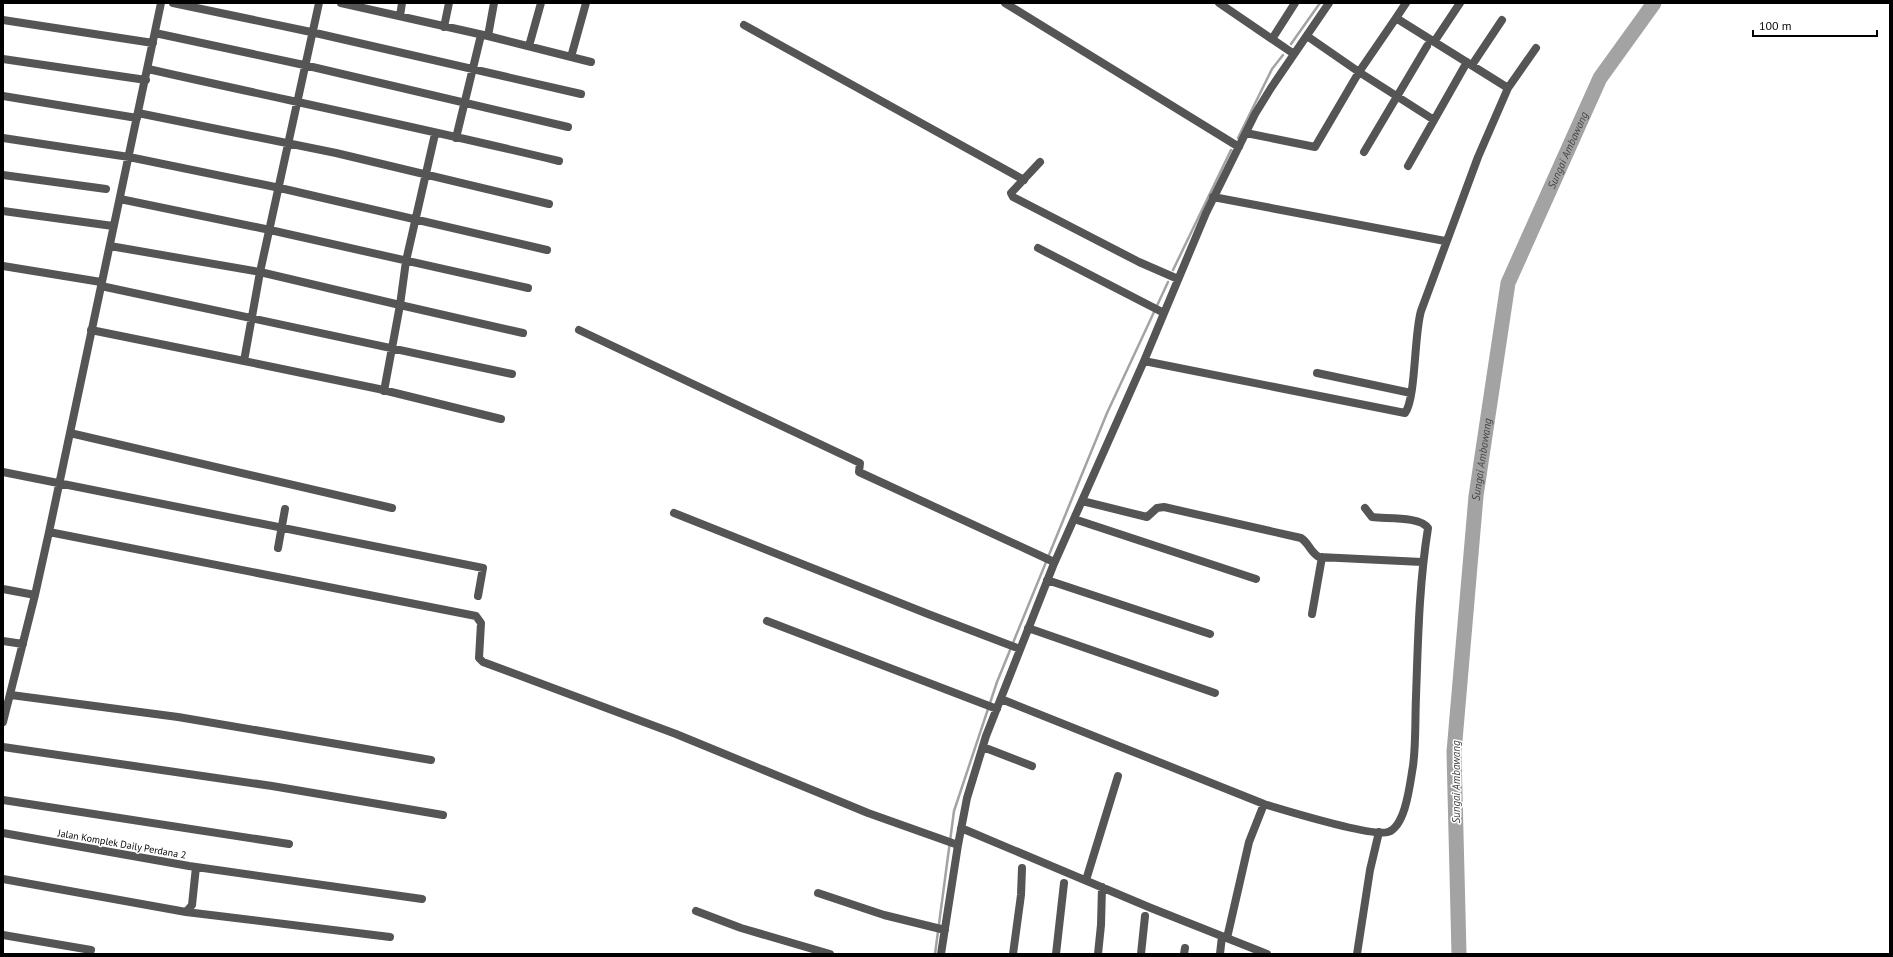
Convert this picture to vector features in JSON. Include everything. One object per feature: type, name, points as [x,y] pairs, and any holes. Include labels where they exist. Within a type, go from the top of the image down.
[{"type":"street","points":[[3,722],[11,695],[49,532],[113,226],[146,80],[161,3]]},
{"type":"street","points":[[173,3],[473,68],[581,94]]},
{"type":"street","points":[[244,361],[260,272],[280,188],[311,32],[319,3]]},
{"type":"street","points":[[341,3],[357,5],[591,62]]},
{"type":"street","points":[[400,16],[402,3]]},
{"type":"street","points":[[444,27],[449,3]]},
{"type":"street","points":[[456,138],[473,68],[494,3]]},
{"type":"street","points":[[529,46],[541,3]]},
{"type":"street","points":[[571,57],[586,3]]},
{"type":"street","points":[[1005,3],[1239,146]]},
{"type":"street","points":[[1220,3],[1294,54]]},
{"type":"street","points":[[1272,39],[1295,3]]},
{"type":"street","points":[[941,954],[967,798],[982,747],[1054,562],[1144,361],[1213,198],[1246,132],[1271,88],[1329,3]]},
{"type":"street","points":[[1246,132],[1315,147],[1359,72],[1406,3]]},
{"type":"street","points":[[1364,152],[1397,96],[1460,3]]},
{"type":"street","points":[[1396,18],[1431,44],[1469,64],[1508,88]]},
{"type":"street","points":[[3,20],[153,43]]},
{"type":"street","points":[[1408,166],[1434,120],[1469,64],[1502,20]]},
{"type":"street","points":[[744,24],[1024,180]]},
{"type":"street","points":[[155,33],[568,127]]},
{"type":"street","points":[[1306,36],[1434,120]]},
{"type":"street","points":[[1144,361],[1405,413],[1411,393],[1417,324],[1445,241],[1504,96],[1536,48]]},
{"type":"street","points":[[3,59],[146,80]]},
{"type":"street","points":[[148,69],[379,119],[435,134],[559,161]]},
{"type":"street","points":[[3,96],[138,115],[288,144],[549,204]]},
{"type":"street","points":[[384,391],[393,348],[406,261],[435,134]]},
{"type":"street","points":[[3,138],[129,157],[280,188],[416,218],[547,250]]},
{"type":"street","points":[[1040,162],[1011,193],[1014,197],[1139,262],[1178,279]]},
{"type":"street","points":[[3,175],[106,189]]},
{"type":"street","points":[[1213,198],[1445,241]]},
{"type":"street","points":[[120,199],[270,230],[528,288]]},
{"type":"street","points":[[3,211],[113,226]]},
{"type":"street","points":[[110,246],[260,272],[523,333]]},
{"type":"street","points":[[1038,248],[1164,313]]},
{"type":"street","points":[[3,266],[101,284],[512,374]]},
{"type":"street","points":[[91,330],[384,391],[501,420]]},
{"type":"street","points":[[579,330],[860,463],[859,472],[1054,562]]},
{"type":"street","points":[[1317,373],[1411,393]]},
{"type":"street","points":[[70,433],[392,508]]},
{"type":"street","points":[[3,472],[483,568],[478,596]]},
{"type":"street","points":[[1082,501],[1146,517],[1157,508],[1164,507],[1301,538],[1305,541],[1314,554],[1322,557],[1422,562]]},
{"type":"street","points":[[1000,699],[1264,804],[1309,817],[1378,832],[1387,832],[1392,830],[1400,819],[1413,765],[1422,562],[1428,528],[1426,524],[1410,520],[1372,517],[1365,508]]},
{"type":"street","points":[[278,548],[286,509]]},
{"type":"street","points":[[674,513],[918,610],[1020,648]]},
{"type":"street","points":[[1074,519],[1256,579]]},
{"type":"street","points":[[49,532],[476,616],[481,623],[479,658],[483,662],[676,734],[868,813],[958,845]]},
{"type":"street","points":[[1312,614],[1322,557]]},
{"type":"street","points":[[1047,580],[1210,634]]},
{"type":"street","points":[[3,589],[35,595]]},
{"type":"street","points":[[767,621],[997,709]]},
{"type":"street","points":[[1028,628],[1215,693]]},
{"type":"street","points":[[3,641],[23,644]]},
{"type":"street","points":[[11,695],[178,717],[431,760]]},
{"type":"street","points":[[3,747],[272,786],[443,815]]},
{"type":"street","points":[[982,747],[1032,766]]},
{"type":"street","points":[[1086,880],[1118,776]]},
{"type":"street","points":[[3,800],[289,844]]},
{"type":"street","points":[[1220,954],[1249,842],[1264,804]]},
{"type":"street","points":[[961,828],[1267,954]]},
{"type":"street","points":[[1357,954],[1370,870],[1378,832]]},
{"type":"street","name":"Jalan Komplek Daily Perdana 2","points":[[3,833],[196,867],[192,905],[186,912]]},
{"type":"street","points":[[196,867],[422,899]]},
{"type":"street","points":[[1013,954],[1021,895],[1022,868]]},
{"type":"street","points":[[3,879],[186,912],[390,937]]},
{"type":"street","points":[[1056,954],[1064,883]]},
{"type":"street","points":[[1098,954],[1101,925],[1102,887]]},
{"type":"street","points":[[818,893],[884,915],[945,930]]},
{"type":"street","points":[[696,911],[741,928],[830,954]]},
{"type":"street","points":[[1141,954],[1145,916]]},
{"type":"street","points":[[3,936],[91,950]]},
{"type":"waterway","points":[[1291,44],[1320,3]]},
{"type":"waterway","name":"Sungai Ambawang","points":[[1459,954],[1454,752],[1476,496],[1508,283],[1600,78],[1654,3]]},
{"type":"waterway","points":[[1238,138],[1272,69],[1283,55]]},
{"type":"waterway","points":[[1173,270],[1231,150]]},
{"type":"waterway","points":[[935,954],[954,811],[997,682],[1107,413],[1168,282]]}]
